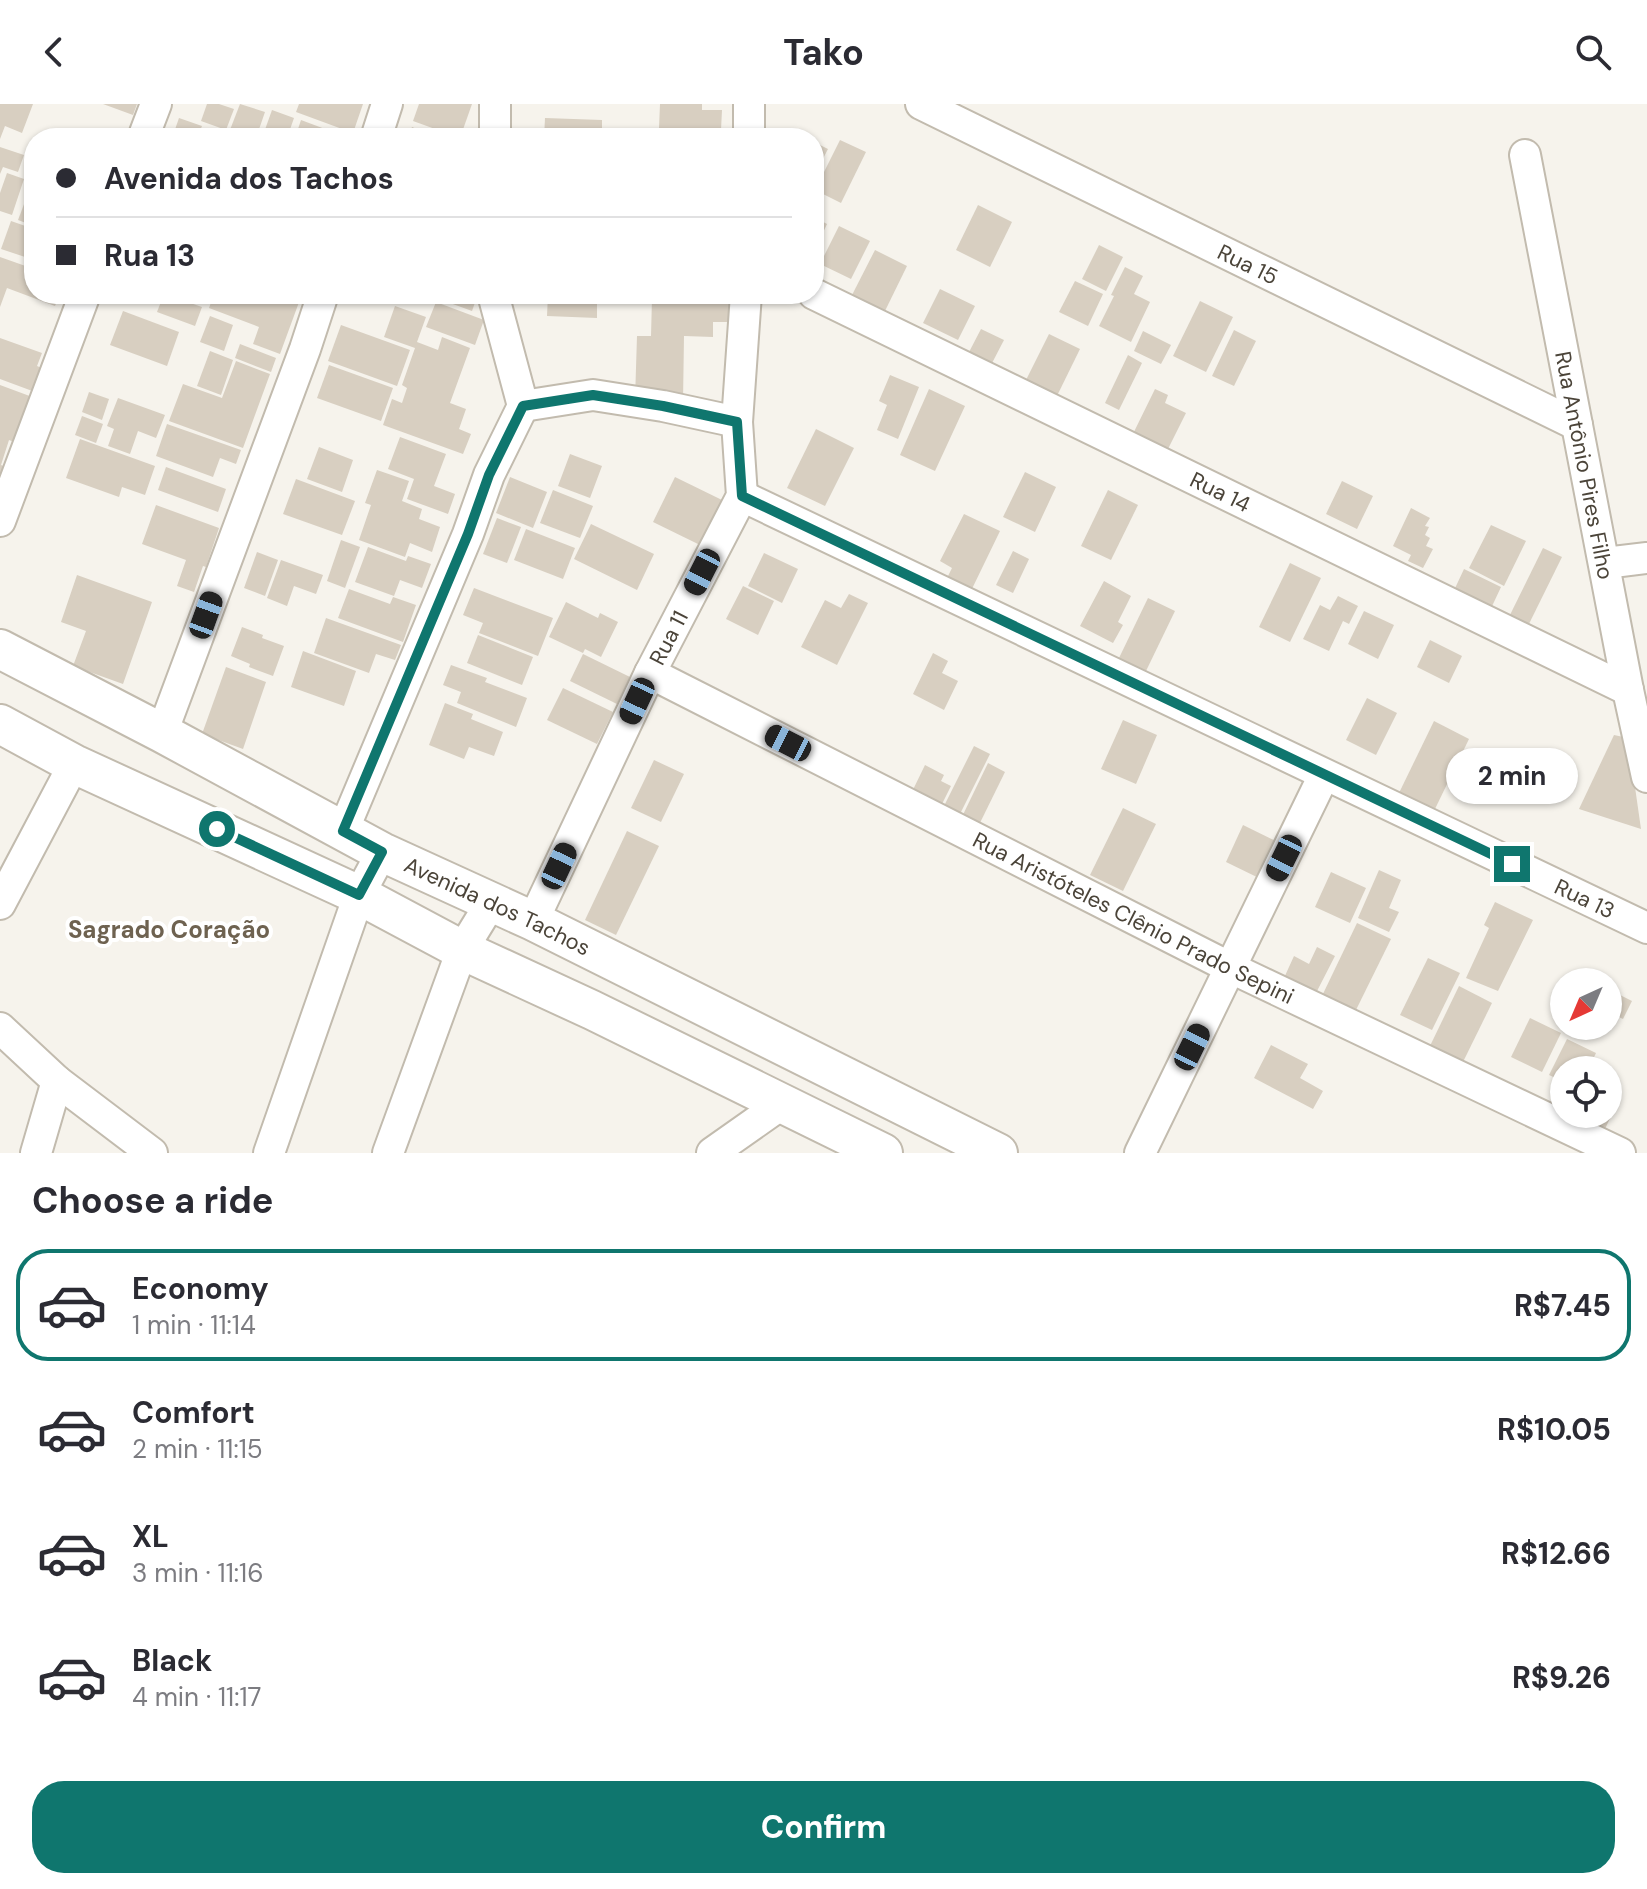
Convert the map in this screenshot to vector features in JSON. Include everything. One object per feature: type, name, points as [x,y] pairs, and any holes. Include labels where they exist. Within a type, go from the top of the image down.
[{"type":"street","points":[[147,128],[156,104]]},
{"type":"street","points":[[379,128],[387,104]]},
{"type":"street","points":[[495,104],[495,128]]},
{"type":"street","points":[[749,104],[749,128]]},
{"type":"street","name":"Rua 15","points":[[921,104],[1577,425]]},
{"type":"street","name":"Rua Antônio Pires Filho","points":[[1525,155],[1647,777]]},
{"type":"street","name":"Rua 14","points":[[824,299],[1628,690]]},
{"type":"street","points":[[0,521],[81,304]]},
{"type":"street","points":[[162,733],[320,304]]},
{"type":"street","points":[[343,831],[468,534],[489,475],[523,406],[496,304]]},
{"type":"street","points":[[742,496],[737,422],[745,304]]},
{"type":"street","points":[[523,406],[593,395],[737,422]]},
{"type":"street","name":"Rua 11","points":[[533,921],[650,673],[742,496]]},
{"type":"street","name":"Rua 13","points":[[742,496],[1647,928]]},
{"type":"street","points":[[1605,563],[1647,558]]},
{"type":"street","name":"Avenida dos Tachos","points":[[0,649],[382,852],[533,921],[998,1153]]},
{"type":"street","name":"Rua Aristóteles Clênio Prado Sepini","points":[[650,673],[1231,968],[1620,1153]]},
{"type":"street","points":[[0,724],[74,764],[359,895],[462,950],[592,1010],[883,1153]]},
{"type":"street","points":[[0,904],[74,764]]},
{"type":"street","points":[[1140,1153],[1324,775]]},
{"type":"street","points":[[269,1153],[359,895],[382,852]]},
{"type":"street","points":[[388,1153],[462,950],[492,901]]},
{"type":"street","points":[[0,1028],[57,1081],[152,1153]]},
{"type":"street","points":[[36,1153],[57,1081]]},
{"type":"street","points":[[712,1153],[783,1103]]},
{"type":"building","points":[[0,104],[33,104],[22,133],[5,126],[0,139]]},
{"type":"building","points":[[103,104],[137,104],[133,115]]},
{"type":"building","points":[[207,104],[234,109],[227,128],[201,121]]},
{"type":"building","points":[[240,104],[265,112],[259,128],[231,128]]},
{"type":"building","points":[[299,104],[363,104],[355,128],[339,128],[296,112]]},
{"type":"building","points":[[419,104],[472,104],[464,128],[432,128],[413,121]]},
{"type":"building","points":[[660,104],[702,104],[702,110],[722,110],[721,128],[659,128]]},
{"type":"building","points":[[272,110],[294,118],[290,128],[266,128]]},
{"type":"building","points":[[179,118],[202,126],[201,128],[176,128]]},
{"type":"building","points":[[545,118],[602,120],[602,128],[544,128]]},
{"type":"building","points":[[301,120],[322,128],[298,128]]},
{"type":"building","points":[[840,140],[866,152],[841,203],[824,194],[824,172]]},
{"type":"building","points":[[0,147],[24,155],[18,172],[3,167],[0,174]]},
{"type":"building","points":[[7,173],[24,179],[12,215],[0,211],[0,193]]},
{"type":"building","points":[[24,204],[24,222],[18,220]]},
{"type":"building","points":[[978,205],[1012,222],[990,267],[956,250]]},
{"type":"building","points":[[11,221],[24,226],[24,257],[1,249]]},
{"type":"building","points":[[839,226],[870,241],[851,279],[824,266],[824,256]]},
{"type":"building","points":[[1099,245],[1123,257],[1106,291],[1082,279]]},
{"type":"building","points":[[875,250],[907,266],[884,313],[851,297]]},
{"type":"building","points":[[0,257],[24,265],[24,294],[7,288],[0,307]]},
{"type":"building","points":[[1125,267],[1143,276],[1134,294],[1150,302],[1131,342],[1099,326]]},
{"type":"building","points":[[1075,281],[1103,294],[1088,326],[1059,312]]},
{"type":"building","points":[[940,289],[975,306],[958,340],[923,323]]},
{"type":"building","points":[[1200,301],[1233,317],[1206,372],[1173,356]]},
{"type":"building","points":[[160,304],[202,307],[195,326],[157,312]]},
{"type":"building","points":[[210,304],[298,304],[280,354],[253,344],[259,327],[209,308]]},
{"type":"building","points":[[435,304],[484,320],[475,345],[426,327]]},
{"type":"building","points":[[453,304],[474,304],[472,311]]},
{"type":"building","points":[[548,304],[597,304],[597,318],[547,316]]},
{"type":"building","points":[[652,304],[729,304],[728,322],[713,322],[713,337],[684,336],[683,402],[635,400],[637,336],[651,336]]},
{"type":"building","points":[[395,306],[426,317],[417,342],[438,350],[442,337],[470,348],[450,403],[466,409],[459,429],[471,434],[463,454],[383,425],[392,399],[402,403],[407,388],[402,385],[415,348],[384,337]]},
{"type":"building","points":[[123,311],[179,332],[167,366],[110,345]]},
{"type":"building","points":[[210,316],[233,325],[224,351],[200,342]]},
{"type":"building","points":[[341,325],[410,350],[397,386],[328,361]]},
{"type":"building","points":[[981,329],[1004,340],[991,365],[968,354]]},
{"type":"building","points":[[1234,330],[1256,341],[1234,386],[1212,376]]},
{"type":"building","points":[[1143,331],[1171,345],[1161,364],[1134,351]]},
{"type":"building","points":[[1049,334],[1080,349],[1053,404],[1022,388]]},
{"type":"building","points":[[0,338],[42,353],[37,366],[44,369],[35,392],[0,379]]},
{"type":"building","points":[[240,344],[276,358],[271,372],[235,358]]},
{"type":"building","points":[[210,351],[233,360],[221,395],[197,386]]},
{"type":"building","points":[[1128,355],[1142,363],[1119,410],[1105,403]]},
{"type":"building","points":[[236,361],[270,374],[243,448],[169,421],[183,384],[222,398]]},
{"type":"building","points":[[329,365],[393,388],[381,421],[317,398]]},
{"type":"building","points":[[890,375],[919,387],[898,439],[877,430],[887,405],[879,401]]},
{"type":"building","points":[[0,385],[35,398],[19,444],[9,440],[1,465],[8,468],[0,490]]},
{"type":"building","points":[[929,389],[965,406],[935,471],[900,455]]},
{"type":"building","points":[[1155,389],[1168,395],[1165,403],[1186,413],[1163,459],[1129,442]]},
{"type":"building","points":[[89,392],[109,399],[102,420],[82,412]]},
{"type":"building","points":[[118,398],[165,415],[156,438],[138,431],[130,454],[108,446],[114,429],[107,426]]},
{"type":"building","points":[[82,416],[103,424],[96,443],[75,435]]},
{"type":"building","points":[[167,424],[241,450],[236,464],[220,458],[213,477],[156,456]]},
{"type":"building","points":[[816,429],[854,448],[825,506],[787,488]]},
{"type":"building","points":[[400,437],[446,454],[434,486],[455,494],[448,514],[407,499],[414,479],[388,469]]},
{"type":"building","points":[[80,439],[155,466],[145,495],[122,487],[119,497],[66,478]]},
{"type":"building","points":[[319,447],[353,460],[342,492],[307,479]]},
{"type":"building","points":[[570,454],[602,466],[590,498],[558,486]]},
{"type":"building","points":[[166,467],[226,489],[218,512],[158,490]]},
{"type":"building","points":[[377,470],[409,481],[402,501],[422,509],[419,519],[440,527],[432,552],[410,543],[405,557],[359,540],[371,505],[365,503]]},
{"type":"building","points":[[1025,472],[1056,487],[1035,532],[1003,517]]},
{"type":"building","points":[[510,477],[547,492],[533,528],[496,513]]},
{"type":"building","points":[[675,477],[722,500],[700,545],[653,522]]},
{"type":"building","points":[[296,479],[355,501],[342,535],[283,514]]},
{"type":"building","points":[[1342,481],[1373,496],[1357,529],[1326,514]]},
{"type":"building","points":[[553,490],[593,506],[580,538],[540,523]]},
{"type":"building","points":[[1108,490],[1138,505],[1111,560],[1081,546]]},
{"type":"building","points":[[156,505],[219,528],[194,592],[177,586],[186,560],[142,544]]},
{"type":"building","points":[[1411,508],[1430,518],[1425,526],[1429,527],[1425,535],[1430,538],[1426,546],[1433,549],[1423,568],[1408,561],[1411,555],[1393,546]]},
{"type":"building","points":[[964,514],[1000,531],[969,595],[945,582],[952,568],[940,561]]},
{"type":"building","points":[[497,518],[521,527],[507,563],[483,554]]},
{"type":"building","points":[[591,524],[654,554],[637,590],[574,559]]},
{"type":"building","points":[[1491,525],[1526,541],[1504,586],[1469,568]]},
{"type":"building","points":[[526,529],[575,548],[563,579],[514,560]]},
{"type":"building","points":[[341,540],[360,547],[345,588],[327,581]]},
{"type":"building","points":[[368,547],[406,561],[408,556],[431,564],[422,588],[400,580],[394,596],[355,582]]},
{"type":"building","points":[[1543,548],[1562,557],[1524,634],[1505,625]]},
{"type":"building","points":[[1013,551],[1029,559],[1013,593],[996,585]]},
{"type":"building","points":[[257,552],[278,560],[265,596],[244,588]]},
{"type":"building","points":[[764,553],[798,569],[782,603],[748,586]]},
{"type":"building","points":[[281,560],[323,575],[316,594],[294,586],[287,606],[267,598]]},
{"type":"building","points":[[1290,563],[1321,578],[1290,642],[1259,627]]},
{"type":"building","points":[[1464,569],[1501,587],[1486,619],[1449,601]]},
{"type":"building","points":[[77,575],[152,602],[123,684],[73,666],[86,631],[61,622]]},
{"type":"building","points":[[1104,581],[1131,596],[1118,622],[1123,625],[1113,643],[1080,626]]},
{"type":"building","points":[[743,586],[774,601],[758,635],[726,619]]},
{"type":"building","points":[[474,588],[553,618],[538,656],[479,633],[483,623],[463,615]]},
{"type":"building","points":[[349,589],[390,604],[393,597],[416,605],[403,642],[338,618]]},
{"type":"building","points":[[849,594],[868,603],[837,665],[801,647],[825,600],[841,608]]},
{"type":"building","points":[[1338,596],[1358,606],[1349,624],[1343,621],[1329,651],[1303,639],[1320,605],[1330,610]]},
{"type":"building","points":[[1148,598],[1175,611],[1146,671],[1119,658]]},
{"type":"building","points":[[566,602],[598,618],[600,613],[618,622],[601,657],[585,649],[583,653],[549,637]]},
{"type":"building","points":[[1364,611],[1394,625],[1378,659],[1348,644]]},
{"type":"building","points":[[326,618],[401,645],[395,660],[376,654],[369,673],[314,653]]},
{"type":"building","points":[[242,627],[284,646],[273,676],[231,656]]},
{"type":"building","points":[[478,635],[533,657],[522,685],[467,663]]},
{"type":"building","points":[[1430,640],[1462,656],[1449,683],[1417,667]]},
{"type":"building","points":[[303,651],[356,671],[344,706],[291,687]]},
{"type":"building","points":[[933,653],[948,661],[942,673],[958,681],[944,710],[913,694]]},
{"type":"building","points":[[583,654],[630,677],[617,704],[570,681]]},
{"type":"building","points":[[451,665],[487,678],[485,682],[527,698],[516,727],[457,703],[461,692],[443,685]]},
{"type":"building","points":[[226,667],[266,682],[243,749],[202,734]]},
{"type":"building","points":[[563,688],[613,712],[597,744],[547,720]]},
{"type":"building","points":[[1367,698],[1397,713],[1376,755],[1346,740]]},
{"type":"building","points":[[445,703],[473,714],[471,719],[503,732],[494,756],[469,747],[464,759],[429,745]]},
{"type":"building","points":[[1123,720],[1157,735],[1136,784],[1101,769]]},
{"type":"building","points":[[1434,721],[1469,739],[1434,811],[1399,793]]},
{"type":"building","points":[[1614,735],[1628,738],[1641,829],[1579,809]]},
{"type":"building","points":[[974,746],[990,754],[955,824],[939,816]]},
{"type":"building","points":[[654,760],[684,774],[661,822],[631,808]]},
{"type":"building","points":[[988,763],[1005,772],[975,833],[958,825]]},
{"type":"building","points":[[925,765],[944,775],[941,781],[951,786],[937,814],[908,800]]},
{"type":"building","points":[[1123,808],[1156,824],[1123,891],[1090,875]]},
{"type":"building","points":[[1243,825],[1282,844],[1265,881],[1226,862]]},
{"type":"building","points":[[627,831],[659,846],[616,935],[585,920]]},
{"type":"building","points":[[1379,870],[1401,880],[1389,908],[1399,912],[1389,932],[1358,918]]},
{"type":"building","points":[[1331,872],[1366,888],[1350,923],[1315,907]]},
{"type":"building","points":[[1495,902],[1533,920],[1498,991],[1466,978],[1489,928],[1484,925]]},
{"type":"building","points":[[1357,923],[1391,939],[1354,1014],[1321,998]]},
{"type":"building","points":[[1317,947],[1335,956],[1316,993],[1284,978],[1294,956],[1309,964]]},
{"type":"building","points":[[1428,958],[1460,973],[1432,1030],[1400,1015]]},
{"type":"building","points":[[1459,986],[1492,1003],[1462,1064],[1429,1048]]},
{"type":"building","points":[[1622,996],[1632,1001],[1622,1019]]},
{"type":"building","points":[[1530,1018],[1550,1028],[1550,1040],[1558,1040],[1542,1072],[1511,1057]]},
{"type":"building","points":[[1566,1040],[1596,1053],[1595,1056],[1558,1056]]},
{"type":"building","points":[[1271,1045],[1308,1064],[1300,1078],[1323,1091],[1313,1109],[1254,1078]]},
{"type":"district","name":"Sagrado Coração","points":[[169,930]]},
{"type":"route","points":[[217,829],[359,895],[382,852],[343,831],[468,534],[489,475],[523,406],[593,395],[737,422],[742,496],[1512,864]]}]
